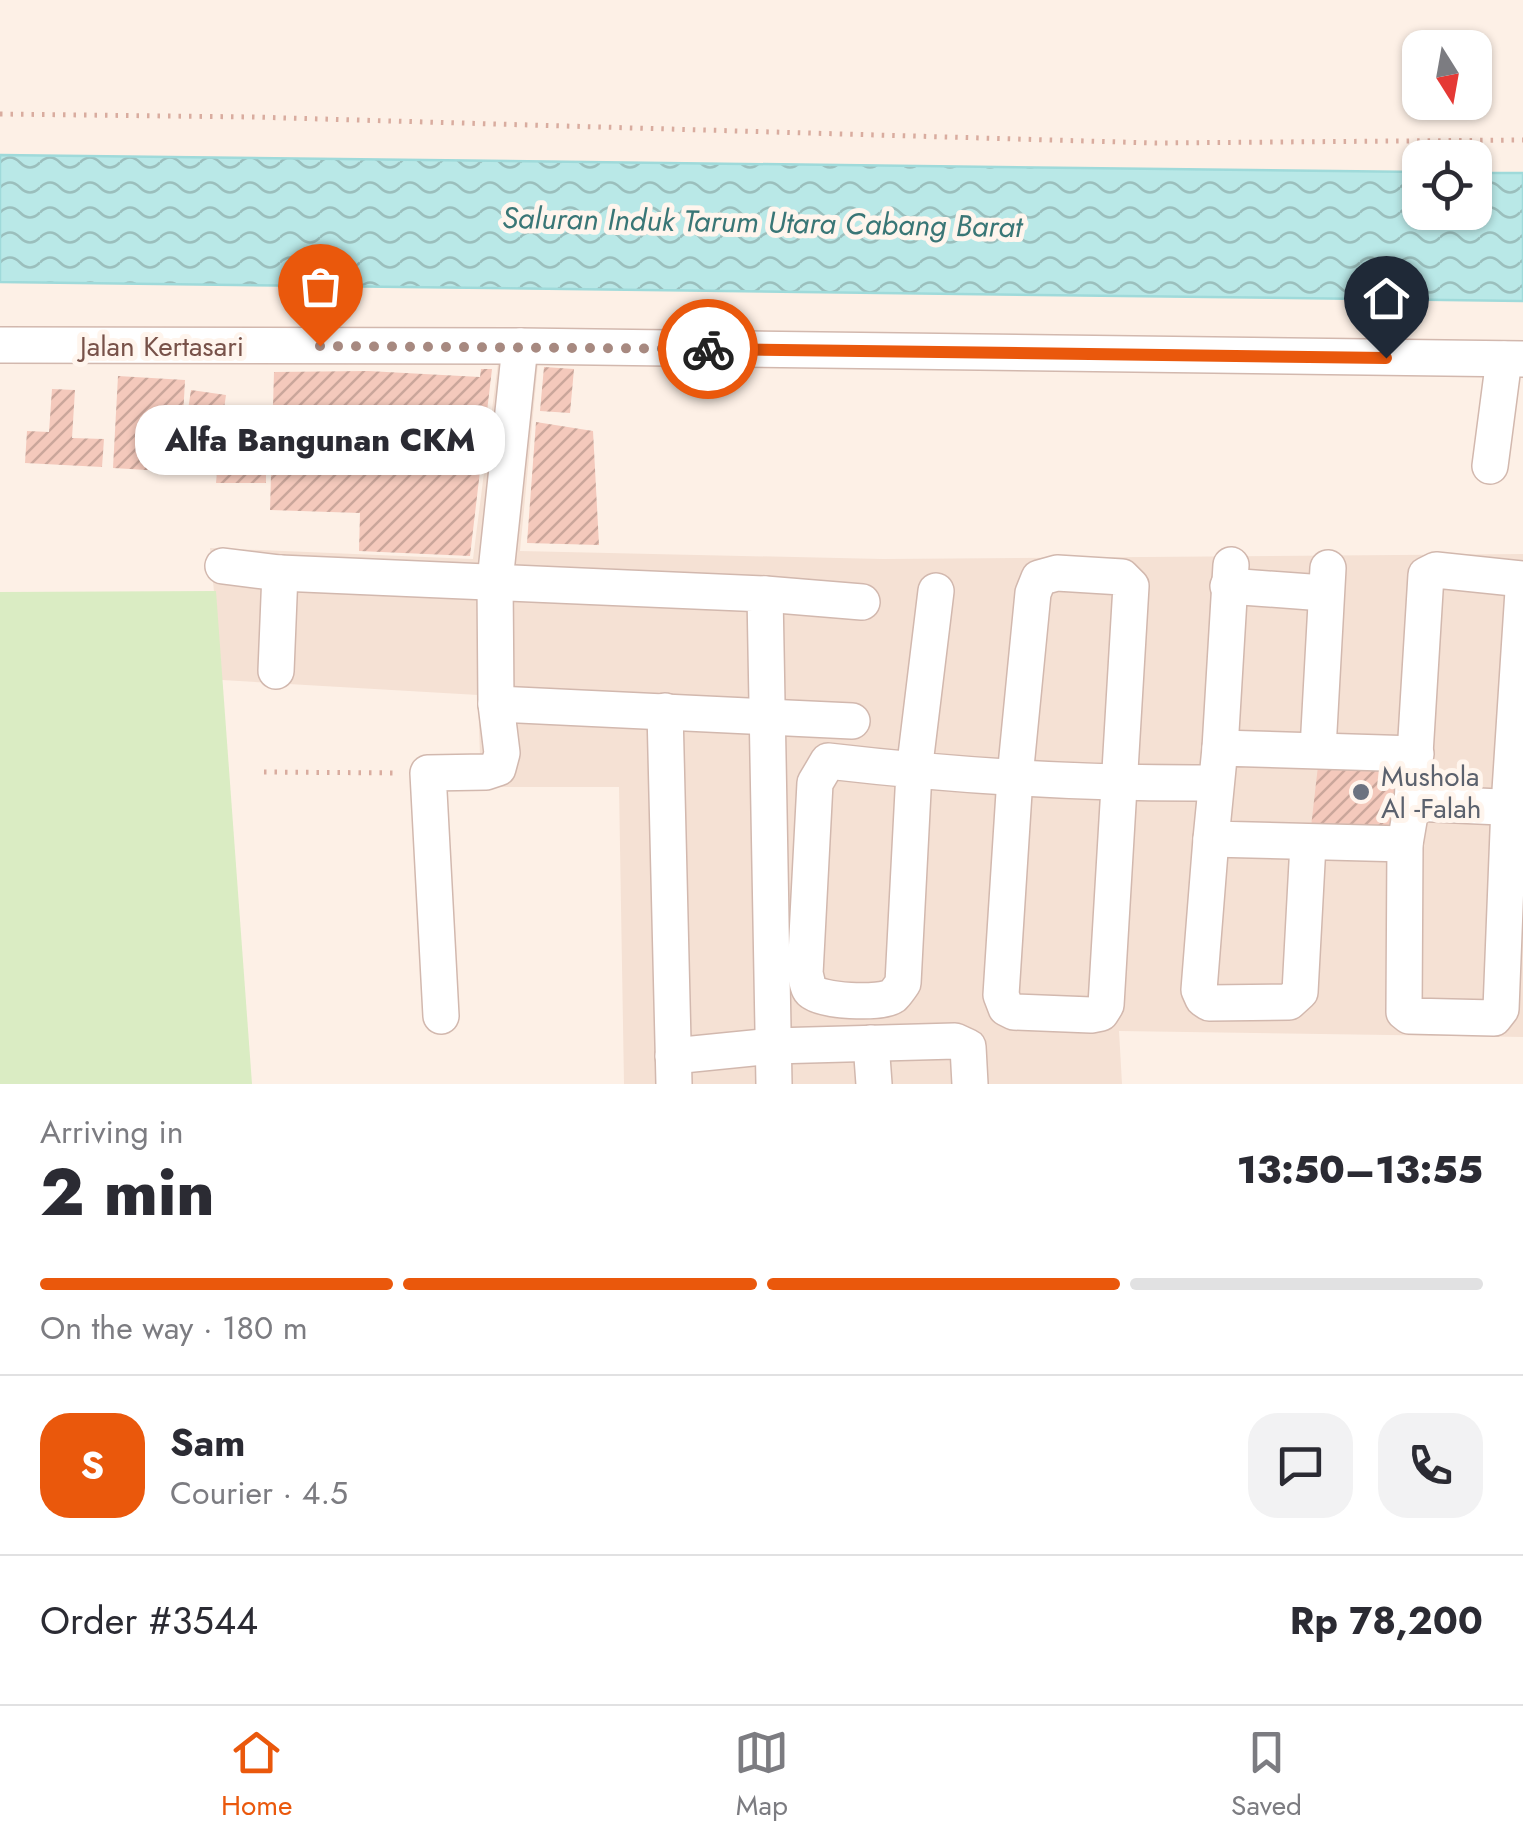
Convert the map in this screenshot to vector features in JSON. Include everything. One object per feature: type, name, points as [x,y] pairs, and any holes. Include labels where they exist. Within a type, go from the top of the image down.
[{"type":"street","name":"Jalan Kertasari","points":[[0,346],[520,346],[1514,359]]},
{"type":"street","points":[[441,1016],[428,773],[486,772],[498,768],[502,754],[496,704],[495,581],[520,346]]},
{"type":"street","points":[[1490,466],[1514,359]]},
{"type":"street","points":[[223,566],[280,573],[765,594],[862,602]]},
{"type":"street","points":[[1523,579],[1436,570],[1426,575],[1412,803],[1404,844],[1404,1012],[1409,1016],[1483,1020],[1494,1018],[1501,1009],[1516,807],[1523,591]]},
{"type":"street","points":[[276,672],[280,573]]},
{"type":"street","points":[[1056,574],[1122,578],[1131,586],[1119,784],[1106,1005],[1101,1013],[1091,1015],[1014,1012],[1006,1008],[1002,996],[1014,777],[1033,593],[1039,578],[1056,574]]},
{"type":"street","points":[[1308,844],[1300,992],[1296,999],[1209,1003],[1200,990],[1230,575],[1326,581],[1318,750]]},
{"type":"street","points":[[936,591],[914,772],[903,983],[894,996],[883,1000],[818,996],[810,990],[806,974],[815,783],[828,761],[914,772],[1119,784],[1318,750],[1416,754]]},
{"type":"street","points":[[765,594],[774,1084]]},
{"type":"street","points":[[496,704],[852,721]]},
{"type":"street","points":[[665,712],[673,1070],[772,1046],[964,1042],[968,1047],[970,1084]]},
{"type":"street","points":[[1412,803],[1516,807]]},
{"type":"street","points":[[1211,839],[1404,844]]},
{"type":"street","points":[[871,1043],[874,1084]]},
{"type":"path","points":[[0,114],[252,117],[1155,143],[1523,140]]},
{"type":"path","points":[[264,772],[428,773]]},
{"type":"shaded area","points":[[498,363],[538,363],[520,551],[883,559],[1523,554],[1523,1037],[1119,1031],[1122,1084],[624,1084],[619,787],[481,787],[478,695],[222,680],[210,548],[473,559]]},
{"type":"green space","points":[[216,591],[252,1084],[0,1084],[0,592]]},
{"type":"water","name":"Saluran Induk Tarum Utara Cabang Barat","points":[[0,155],[1402,172],[1402,230],[1492,230],[1492,173],[1523,173],[1523,301],[0,282]]},
{"type":"building","points":[[544,367],[574,369],[570,413],[540,411]]},
{"type":"building","points":[[481,369],[492,369],[470,556],[359,551],[360,513],[270,510],[274,372],[368,371],[480,377]]},
{"type":"building","points":[[118,376],[185,380],[180,472],[113,468]]},
{"type":"building","points":[[52,389],[75,390],[72,438],[104,439],[102,467],[25,463],[27,431],[49,432]]},
{"type":"building","points":[[191,390],[226,395],[219,443],[266,446],[266,483],[216,483],[218,460],[181,456]]},
{"type":"building","points":[[536,422],[593,431],[599,545],[527,543]]},
{"type":"building","points":[[1318,766],[1400,768],[1395,838],[1310,836]]},
{"type":"way so far","points":[[320,346],[708,349]]},
{"type":"place","name":"Alfa Bangunan CKM","points":[[320,346]]},
{"type":"place","name":"Mushola Al -Falah","points":[[1361,792]]},
{"type":"route","points":[[708,349],[1386,358]]}]
